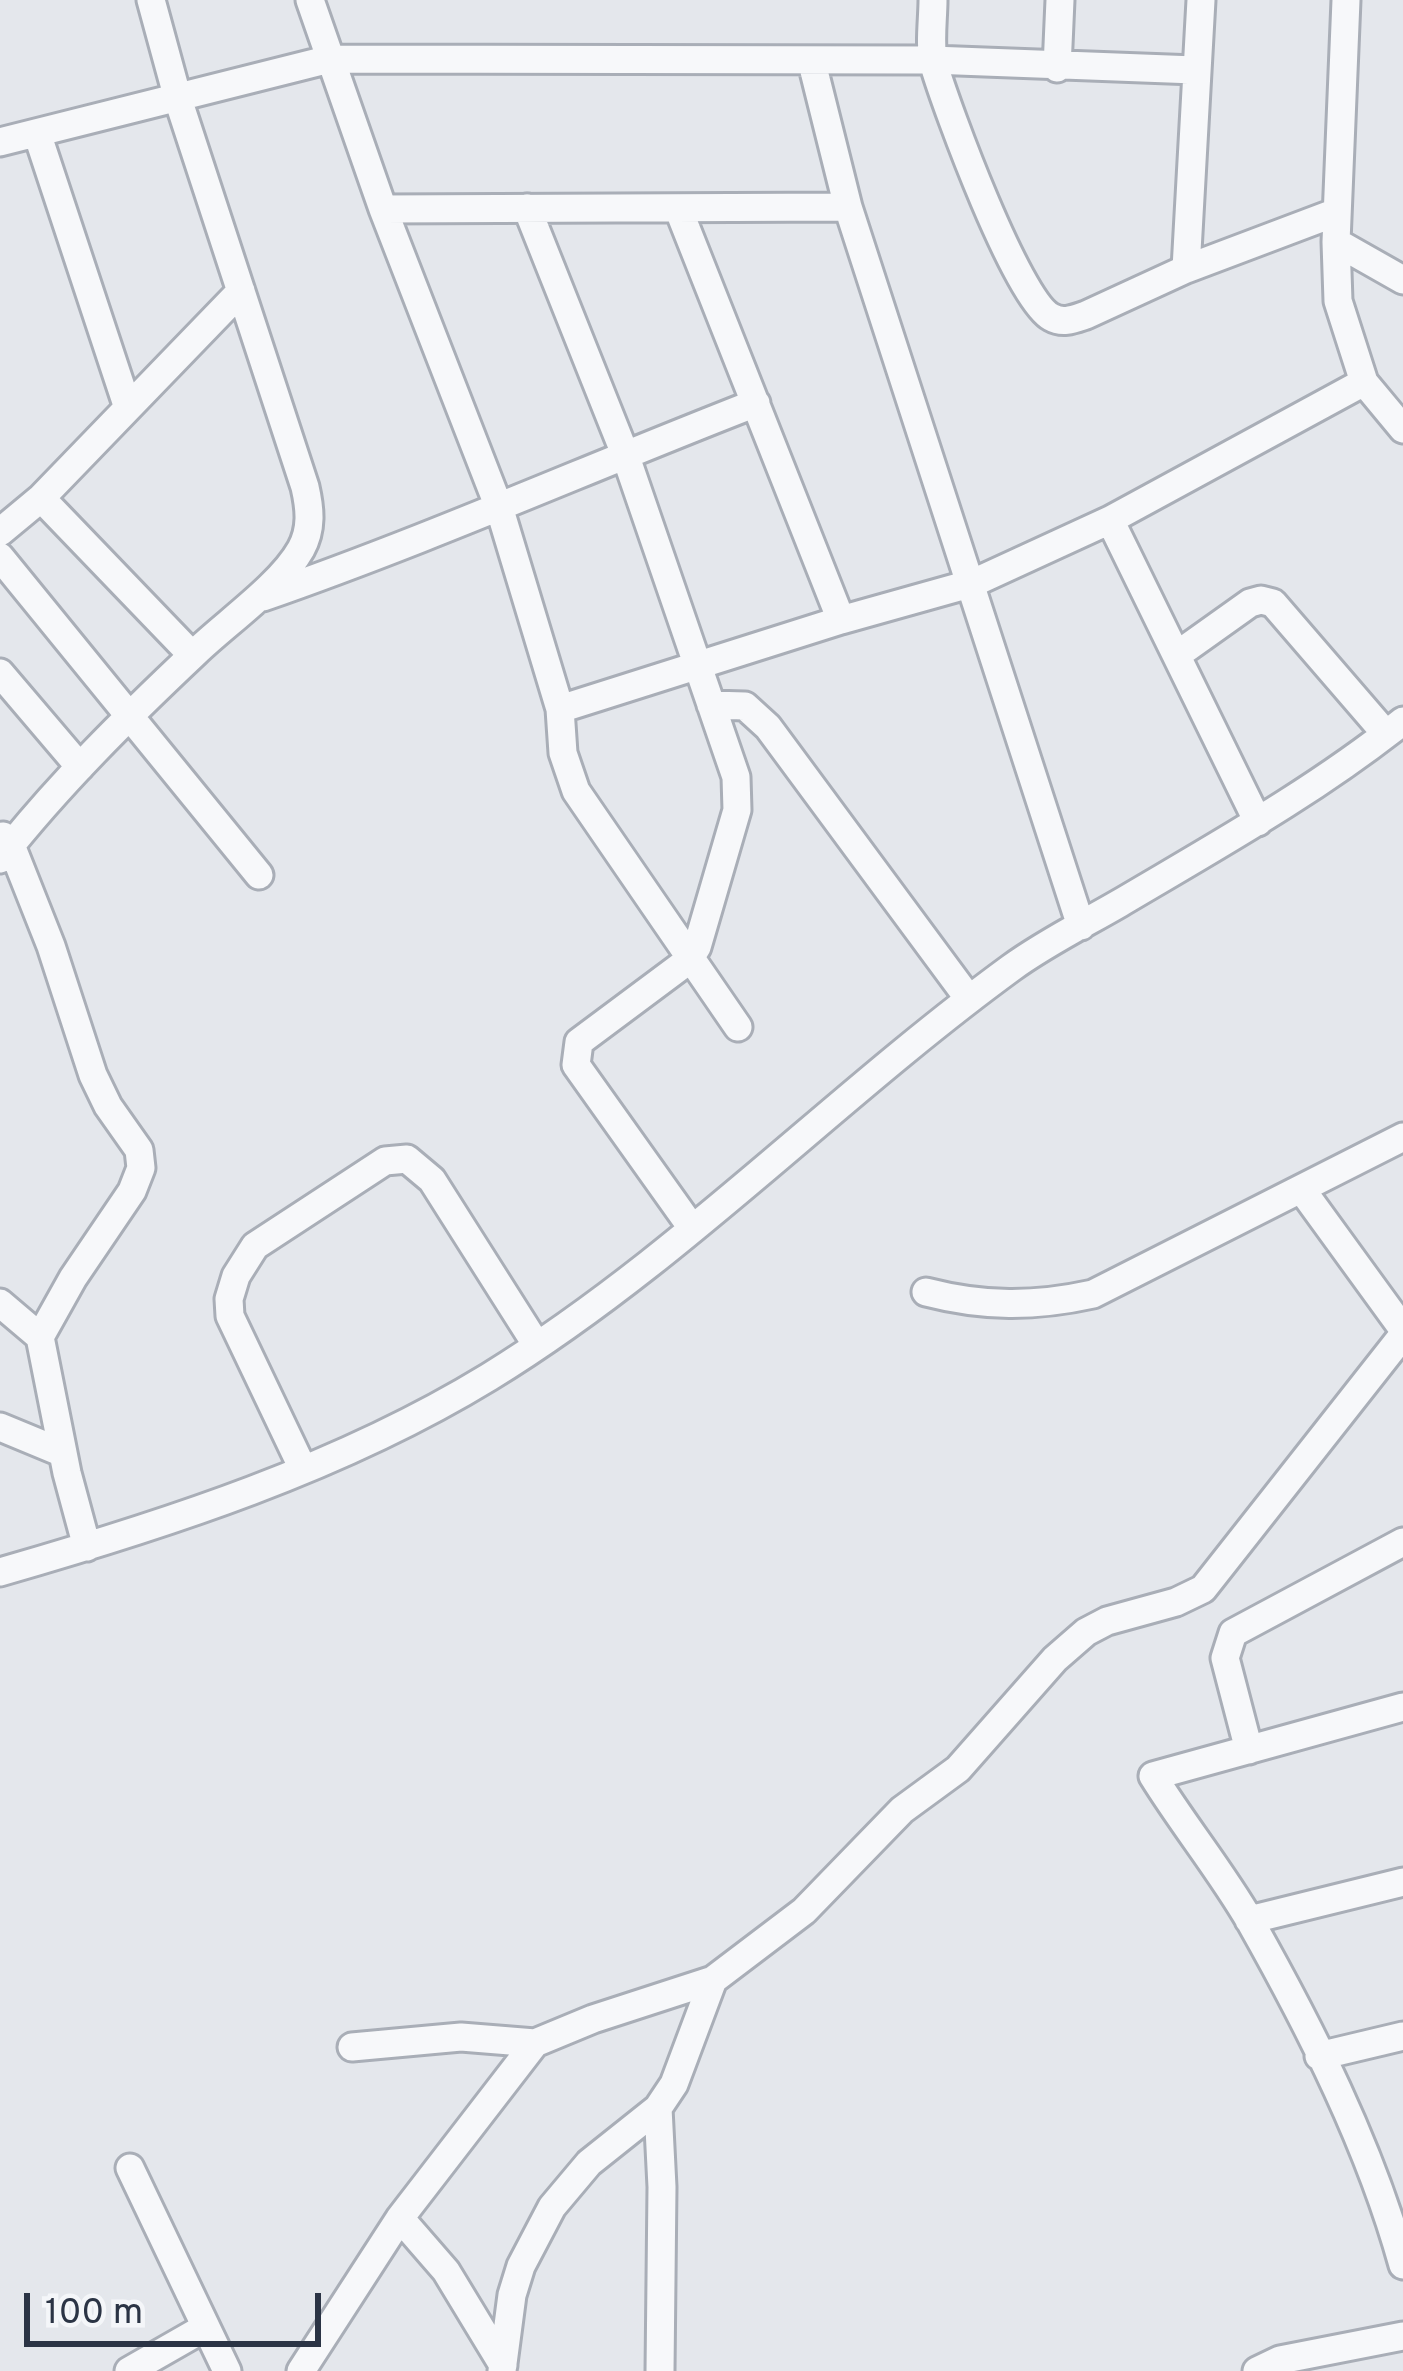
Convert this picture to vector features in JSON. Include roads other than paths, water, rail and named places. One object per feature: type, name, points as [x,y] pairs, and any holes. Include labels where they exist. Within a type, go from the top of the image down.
[{"type":"street","points":[[40,1337],[132,1191],[140,1168],[134,1141],[93,1076],[51,946],[4,845],[192,655],[279,577],[300,550],[310,510],[178,99],[151,0]]},
{"type":"street","points":[[310,0],[383,209],[500,510],[560,709],[563,753],[576,791],[738,1028]]},
{"type":"street","points":[[933,0],[932,60],[981,191],[1040,309],[1054,320],[1070,321],[1186,269],[1337,212]]},
{"type":"street","points":[[1057,68],[1060,0]]},
{"type":"street","points":[[1186,269],[1201,0]]},
{"type":"street","points":[[1346,0],[1337,301],[1364,382],[1403,429]]},
{"type":"street","points":[[0,142],[329,58],[932,60],[1196,70]]},
{"type":"street","points":[[812,62],[848,207],[1081,926]]},
{"type":"street","points":[[37,133],[127,405]]},
{"type":"street","points":[[383,209],[848,207]]},
{"type":"street","points":[[527,208],[625,454],[738,794],[707,922],[688,960],[579,1042],[575,1053],[576,1065],[692,1228]]},
{"type":"street","points":[[678,208],[841,620]]},
{"type":"street","points":[[1336,242],[1403,280]]},
{"type":"street","points":[[0,532],[40,498],[241,291]]},
{"type":"street","points":[[560,709],[973,583],[1110,520],[1364,382]]},
{"type":"street","points":[[248,603],[500,510],[755,403]]},
{"type":"street","points":[[40,498],[192,655]]},
{"type":"street","points":[[1110,520],[1258,822]]},
{"type":"street","points":[[0,557],[259,874]]},
{"type":"street","points":[[0,1572],[87,1547],[303,1469],[440,1405],[642,1270],[1018,963],[1258,822],[1342,769],[1395,727],[1273,603],[1250,604],[1178,655]]},
{"type":"street","points":[[0,673],[80,767]]},
{"type":"street","points":[[711,705],[745,706],[768,728],[969,999]]},
{"type":"street","points":[[926,1292],[1002,1305],[1045,1304],[1093,1294],[1403,1137]]},
{"type":"street","points":[[303,1469],[230,1316],[229,1299],[236,1276],[255,1246],[385,1161],[407,1160],[432,1180],[536,1344]]},
{"type":"street","points":[[352,2047],[461,2037],[535,2043],[713,1980],[804,1911],[902,1810],[958,1769],[1055,1659],[1086,1632],[1107,1621],[1176,1602],[1203,1588],[1403,1332],[1301,1190]]},
{"type":"street","points":[[0,1303],[40,1337],[87,1547]]},
{"type":"street","points":[[0,1427],[63,1453]]},
{"type":"street","points":[[1250,1750],[1225,1658],[1233,1633],[1403,1541]]},
{"type":"street","points":[[1403,1707],[1154,1776],[1191,1838],[1250,1920],[1391,2186],[1403,2265]]},
{"type":"street","points":[[1250,1920],[1403,1882]]},
{"type":"street","points":[[502,2368],[521,2266],[552,2207],[589,2163],[658,2108],[674,2084],[713,1980]]},
{"type":"street","points":[[1319,2056],[1403,2036]]},
{"type":"street","points":[[301,2371],[400,2218],[535,2043]]},
{"type":"street","points":[[658,2108],[660,2371]]},
{"type":"street","points":[[130,2168],[227,2371]]},
{"type":"street","points":[[400,2218],[446,2271],[502,2368]]},
{"type":"street","points":[[129,2371],[206,2327]]},
{"type":"street","points":[[1257,2371],[1280,2360],[1403,2336]]}]
